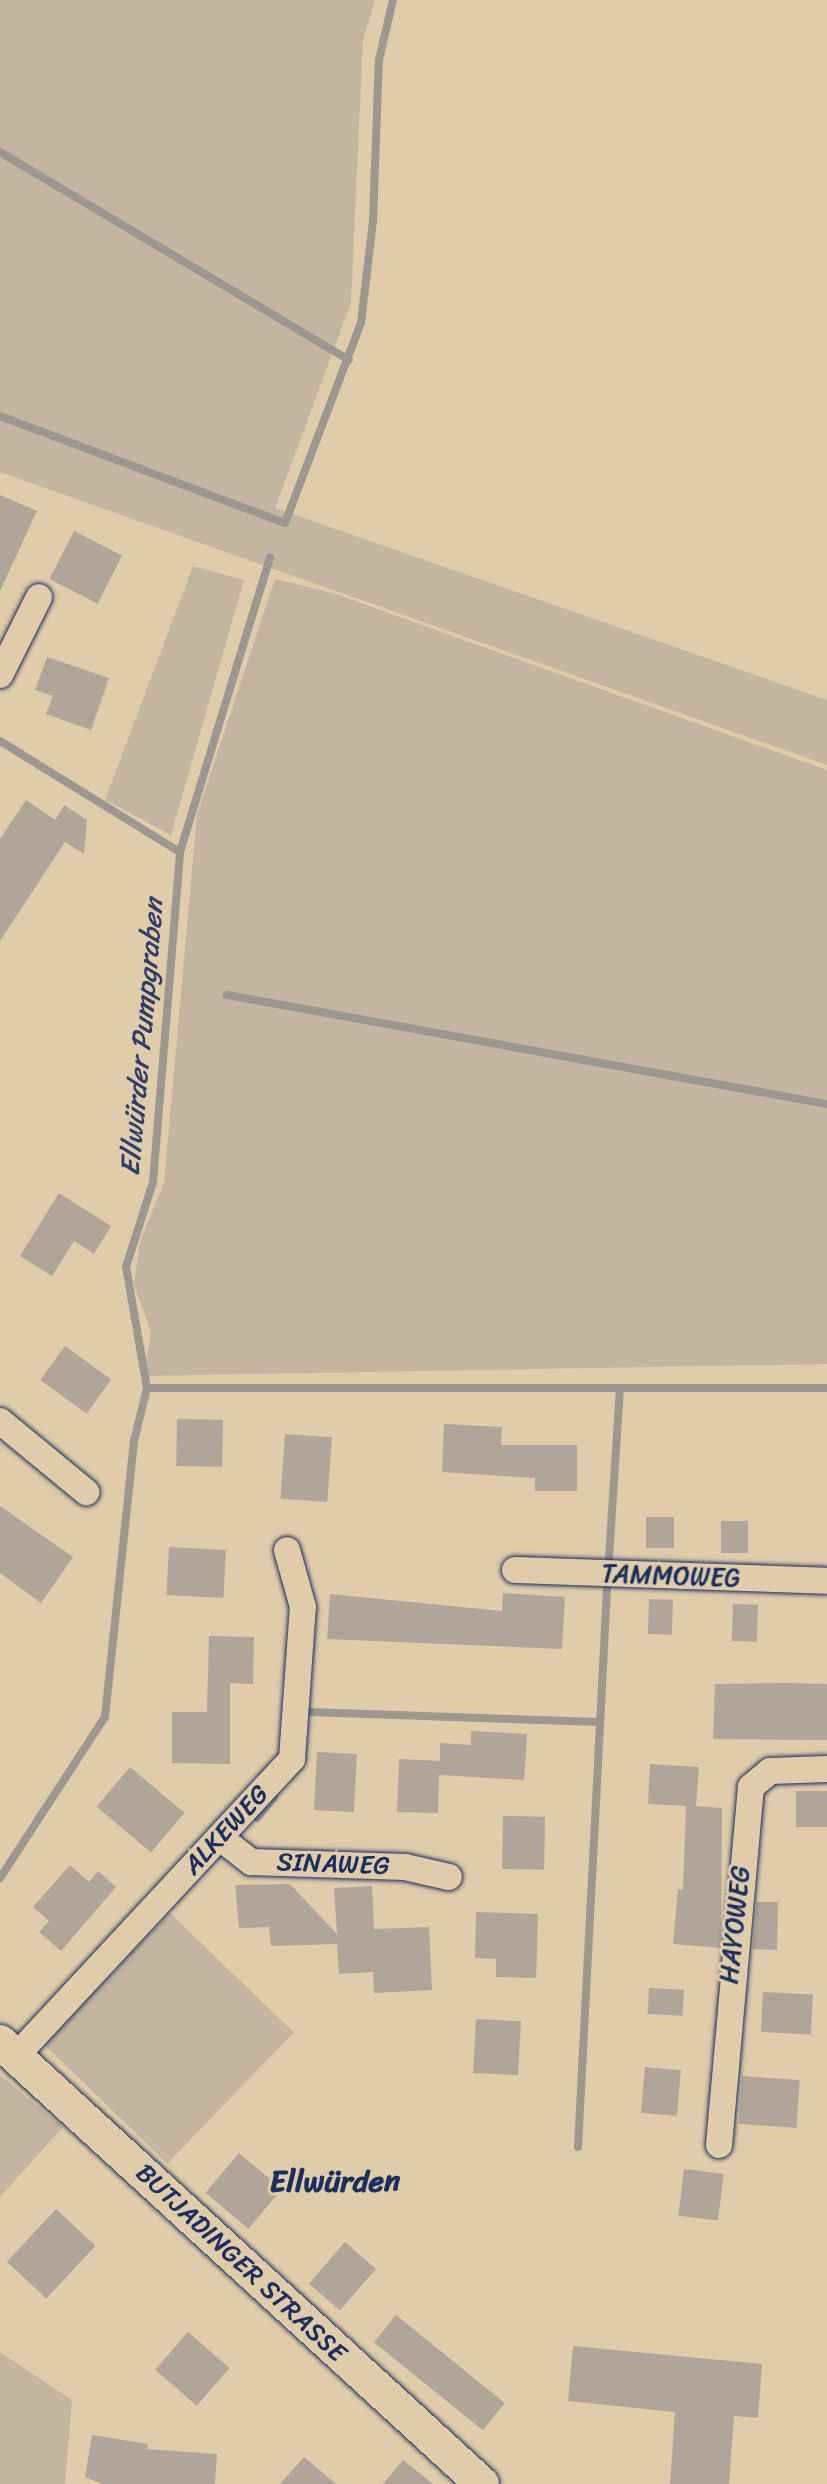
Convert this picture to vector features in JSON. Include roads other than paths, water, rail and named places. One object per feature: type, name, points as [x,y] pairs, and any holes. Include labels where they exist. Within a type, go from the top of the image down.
[{"type":"main road","name":"BUTJADINGER STRASSE","points":[[8,2049],[482,2484]]},
{"type":"street","points":[[0,675],[39,597]]},
{"type":"street","points":[[0,1421],[86,1492]]},
{"type":"street","name":"ALKEWEG","points":[[8,2049],[223,1840],[292,1759],[303,1607],[287,1550]]},
{"type":"street","name":"TAMMOWEG","points":[[515,1570],[827,1581]]},
{"type":"street","name":"HAYOWEG","points":[[719,2145],[751,1787],[770,1771],[827,1769]]},
{"type":"street","name":"SINAWEG","points":[[223,1840],[251,1862],[405,1867],[449,1877]]},
{"type":"waterway","points":[[0,416],[285,523],[361,323],[373,221],[379,60],[393,0]]},
{"type":"waterway","points":[[0,152],[349,360]]},
{"type":"waterway","name":"Ellwürder Pumpgraben","points":[[0,1878],[105,1717],[134,1441],[147,1388],[126,1267],[153,1182],[180,852],[270,557]]},
{"type":"waterway","points":[[0,741],[180,852]]},
{"type":"waterway","points":[[227,995],[827,1104]]},
{"type":"waterway","points":[[147,1388],[827,1388]]},
{"type":"waterway","points":[[609,1558],[620,1389]]},
{"type":"waterway","points":[[578,2147],[607,1589]]},
{"type":"waterway","points":[[309,1712],[599,1722]]},
{"type":"waterway","points":[[257,1818],[274,1797]]},
{"type":"district","name":"Ellwürden","points":[[335,2181]]}]
